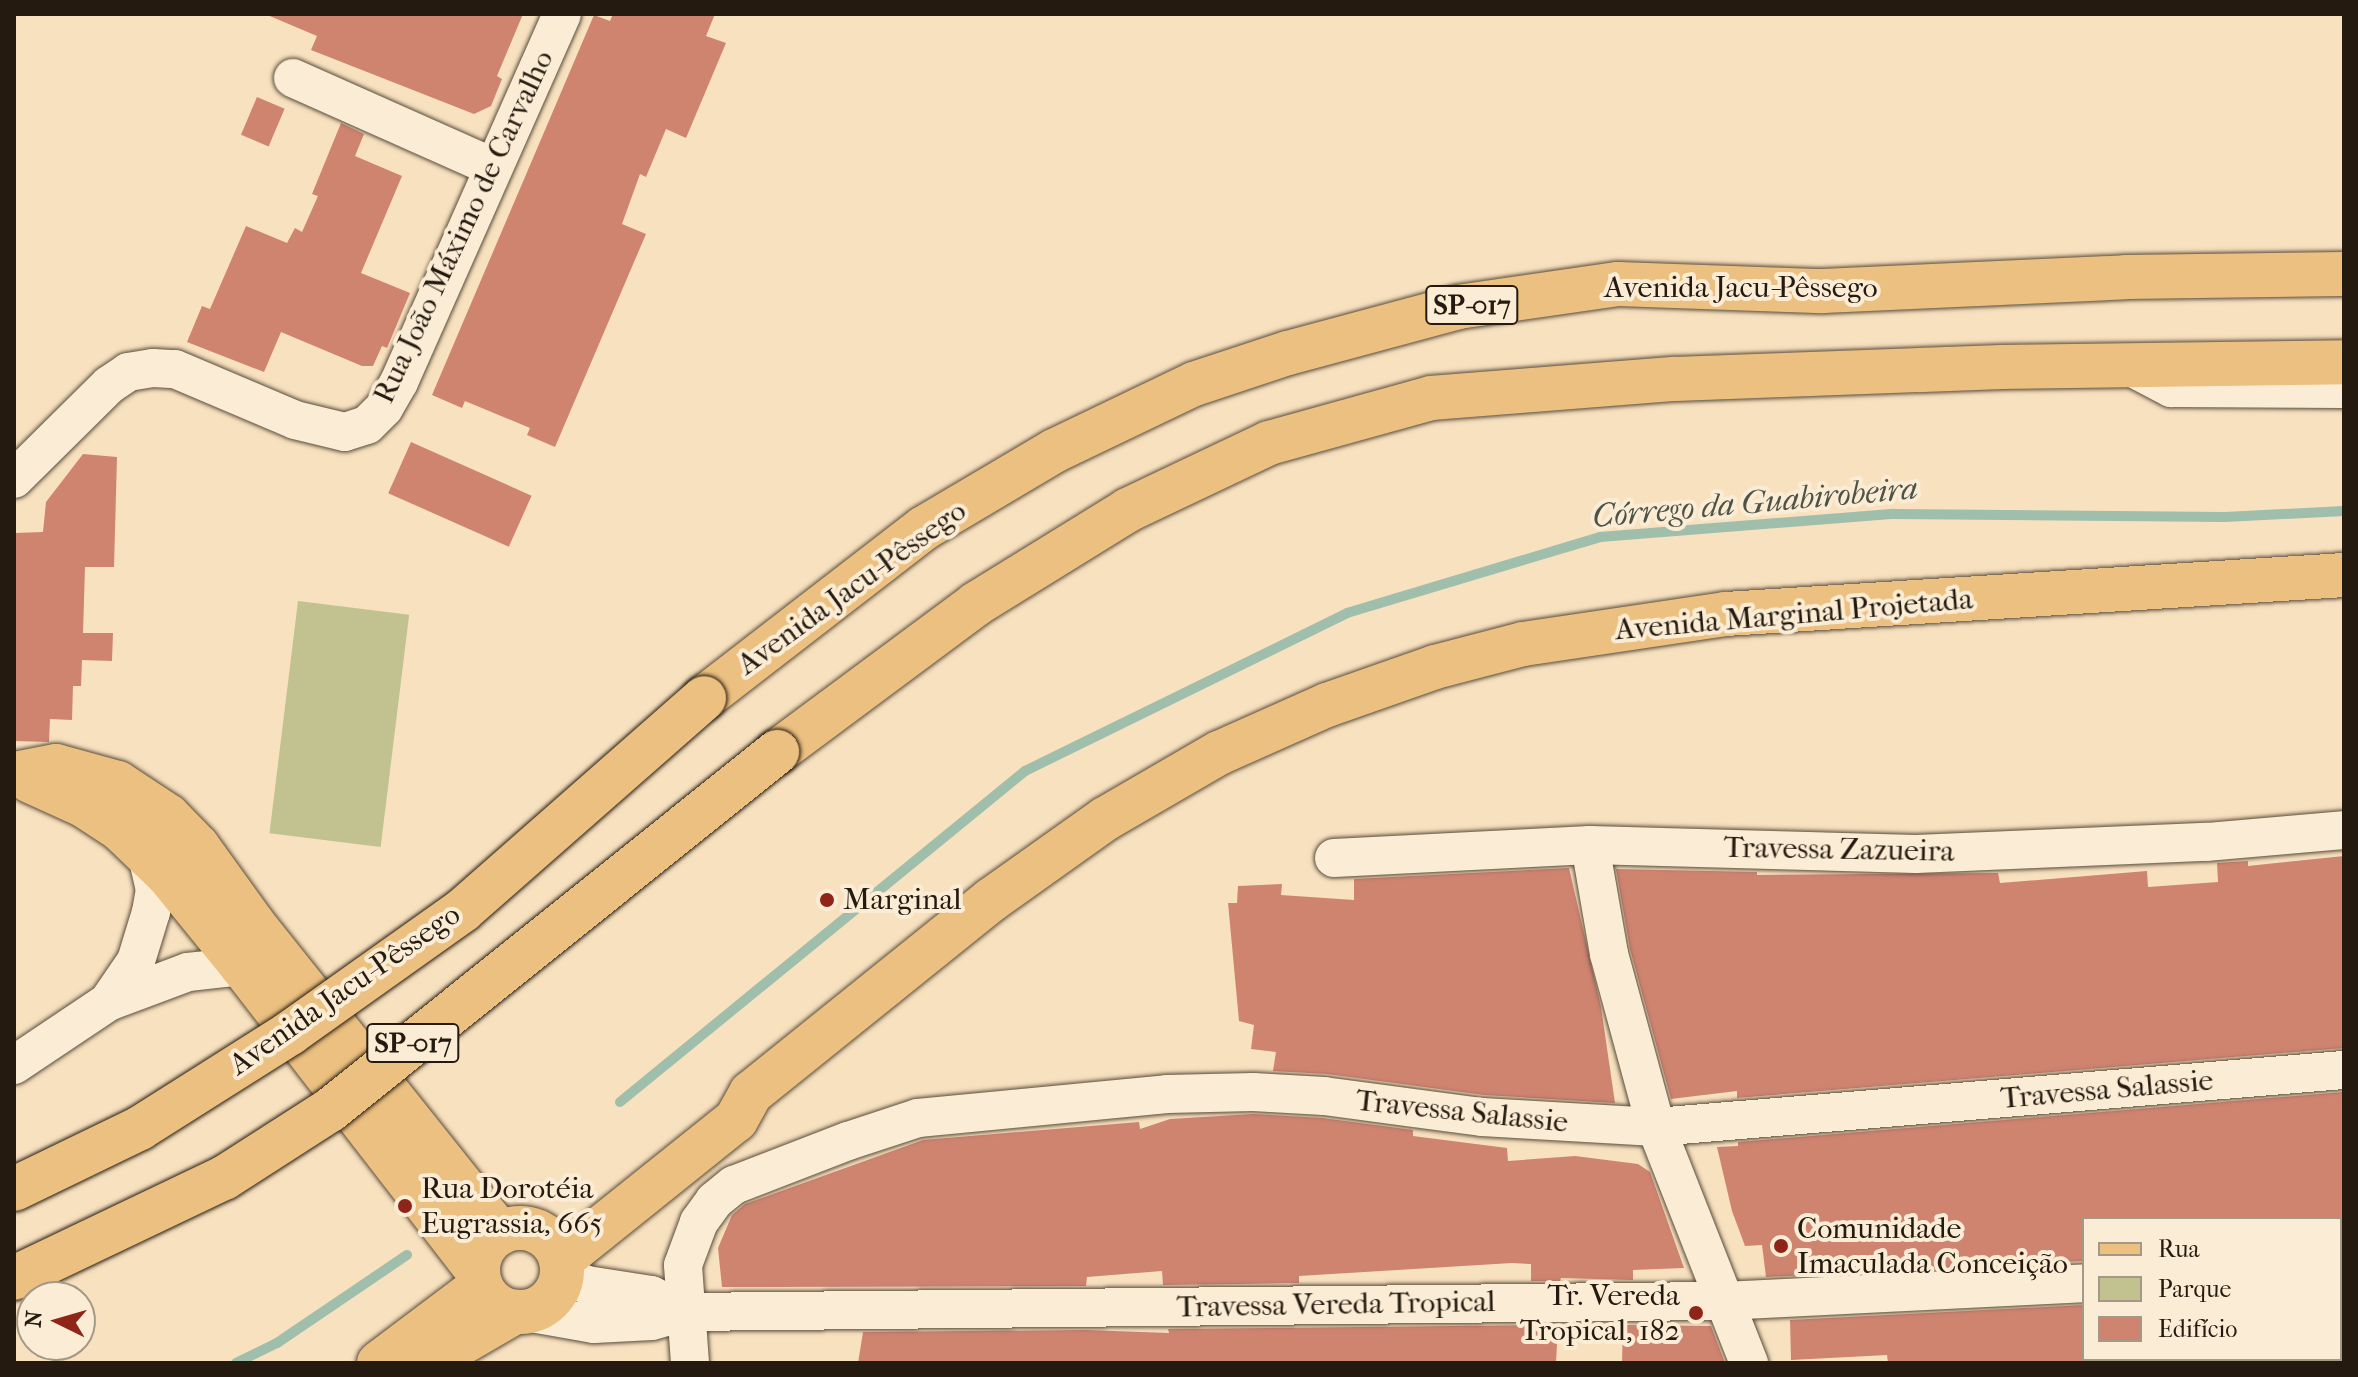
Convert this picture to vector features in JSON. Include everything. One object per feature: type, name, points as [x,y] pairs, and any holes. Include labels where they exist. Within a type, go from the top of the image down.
[{"type":"main road","name":"Avenida Jacu-Pêssego","points":[[14,1189],[140,1128],[290,1033],[463,910],[704,698],[924,528],[1054,451],[1194,384],[1288,353],[1458,307],[1618,284],[1823,291],[2126,277],[2344,274]]},
{"type":"main road","name":"SP-017","points":[[14,1278],[224,1178],[330,1110],[777,752],[976,604],[1128,510],[1269,443],[1431,398],[1675,379],[2127,365],[2344,362]]},
{"type":"main road","name":"Avenida Marginal Projetada","points":[[556,1256],[724,1098],[751,1093],[991,900],[1105,819],[1232,747],[1327,705],[1435,667],[1552,639],[1726,614],[2344,575]]},
{"type":"main road","points":[[16,774],[56,766],[118,783],[168,816],[198,847],[254,925],[500,1233]]},
{"type":"main road","points":[[16,774],[85,806],[120,829],[147,854],[242,966],[480,1278],[494,1303],[521,1312]]},
{"type":"main road","points":[[379,1363],[480,1278],[487,1244],[500,1233],[518,1227],[556,1256],[560,1285],[547,1302],[521,1312],[427,1363]]},
{"type":"street","name":"Rua João Máximo de Carvalho","points":[[14,479],[35,455],[128,372],[175,369],[295,420],[345,432],[367,425],[384,408],[399,382],[562,14]]},
{"type":"street","points":[[293,78],[493,167]]},
{"type":"street","points":[[2127,365],[2171,388],[2344,389]]},
{"type":"street","name":"Travessa Zazueira","points":[[1334,858],[1590,845],[1916,854],[2207,842],[2344,830]]},
{"type":"street","points":[[1590,845],[1609,954],[1656,1127],[1749,1363]]},
{"type":"street","points":[[108,1002],[136,961],[151,912],[155,890],[147,854]]},
{"type":"street","points":[[14,1065],[108,1002],[188,972],[242,966]]},
{"type":"street","name":"Travessa Salassie","points":[[690,1363],[683,1265],[699,1222],[714,1201],[734,1185],[918,1118],[1167,1094],[1253,1092],[1324,1096],[1482,1117],[1656,1127],[2344,1070]]},
{"type":"street","name":"Travessa Vereda Tropical","points":[[556,1256],[587,1285],[651,1295],[684,1312]]},
{"type":"street","name":"Travessa Vereda Tropical","points":[[521,1312],[594,1324],[652,1321],[684,1312],[1722,1301],[2082,1283]]},
{"type":"green space","points":[[298,601],[409,615],[381,847],[269,833]]},
{"type":"building","points":[[265,14],[523,14],[497,76],[502,79],[491,106],[474,114],[311,50],[317,36]]},
{"type":"building","points":[[613,14],[715,14],[706,36],[726,43],[686,138],[666,129],[646,177],[640,174],[622,224],[646,234],[555,447],[527,435],[530,428],[465,401],[462,408],[432,395],[594,15],[610,21]]},
{"type":"building","points":[[257,97],[285,109],[269,146],[241,135]]},
{"type":"building","points":[[341,123],[364,134],[355,156],[402,176],[361,273],[410,293],[387,348],[382,346],[373,366],[362,366],[281,332],[264,372],[187,342],[202,306],[210,309],[246,226],[287,243],[295,228],[302,232],[318,196],[312,194]]},
{"type":"building","points":[[411,442],[532,496],[509,547],[388,493]]},
{"type":"building","points":[[83,454],[117,457],[114,567],[85,567],[83,633],[113,633],[112,661],[82,660],[81,686],[73,686],[72,720],[50,719],[49,742],[14,741],[14,533],[43,532],[46,502]]},
{"type":"building","points":[[2344,856],[2344,1048],[1737,1098],[1737,1091],[1671,1099],[1630,949],[1616,869],[1757,872],[1757,875],[1998,873],[2000,883],[2147,871],[2148,887],[2218,882],[2217,863],[2248,861],[2248,866]]},
{"type":"building","points":[[1569,868],[1601,1007],[1615,1103],[1484,1095],[1327,1074],[1273,1071],[1276,1052],[1251,1049],[1254,1025],[1239,1021],[1228,903],[1237,903],[1238,886],[1282,884],[1281,895],[1354,900],[1354,879]]},
{"type":"building","points":[[2344,1092],[2344,1219],[2082,1217],[2082,1261],[1766,1277],[1762,1245],[1745,1246],[1732,1211],[1717,1147],[1738,1146],[1738,1142]]},
{"type":"building","points":[[1253,1114],[1322,1118],[1413,1130],[1413,1136],[1507,1148],[1508,1161],[1575,1156],[1638,1164],[1650,1172],[1684,1268],[1633,1270],[1633,1280],[1561,1278],[1560,1281],[1531,1281],[1531,1264],[1512,1263],[1299,1276],[1299,1283],[1163,1285],[1162,1271],[1087,1277],[1086,1286],[722,1287],[718,1248],[732,1215],[745,1204],[923,1140],[1139,1122],[1140,1129],[1170,1119]]},
{"type":"building","points":[[2082,1305],[2084,1363],[1888,1363],[1887,1355],[1791,1360],[1790,1320]]},
{"type":"building","points":[[1558,1325],[1556,1363],[858,1363],[863,1332],[1086,1330],[1169,1333],[1168,1329]]},
{"type":"building","points":[[1623,1325],[1711,1326],[1725,1363],[1622,1363]]},
{"type":"waterway","name":"Córrego da Guabirobeira","points":[[620,1102],[1025,771],[1347,613],[1600,537],[1894,514],[2225,517],[2344,511]]},
{"type":"waterway","name":"Córrego da Guabirobeira","points":[[236,1363],[277,1343],[407,1255]]},
{"type":"place","name":"Marginal","points":[[827,900]]},
{"type":"place","name":"Rua Dorotéia Eugrassia, 665","points":[[405,1206]]},
{"type":"place","name":"Comunidade Imaculada Conceição","points":[[1781,1246]]},
{"type":"place","name":"Tr. Vereda Tropical, 182","points":[[1696,1313]]}]
